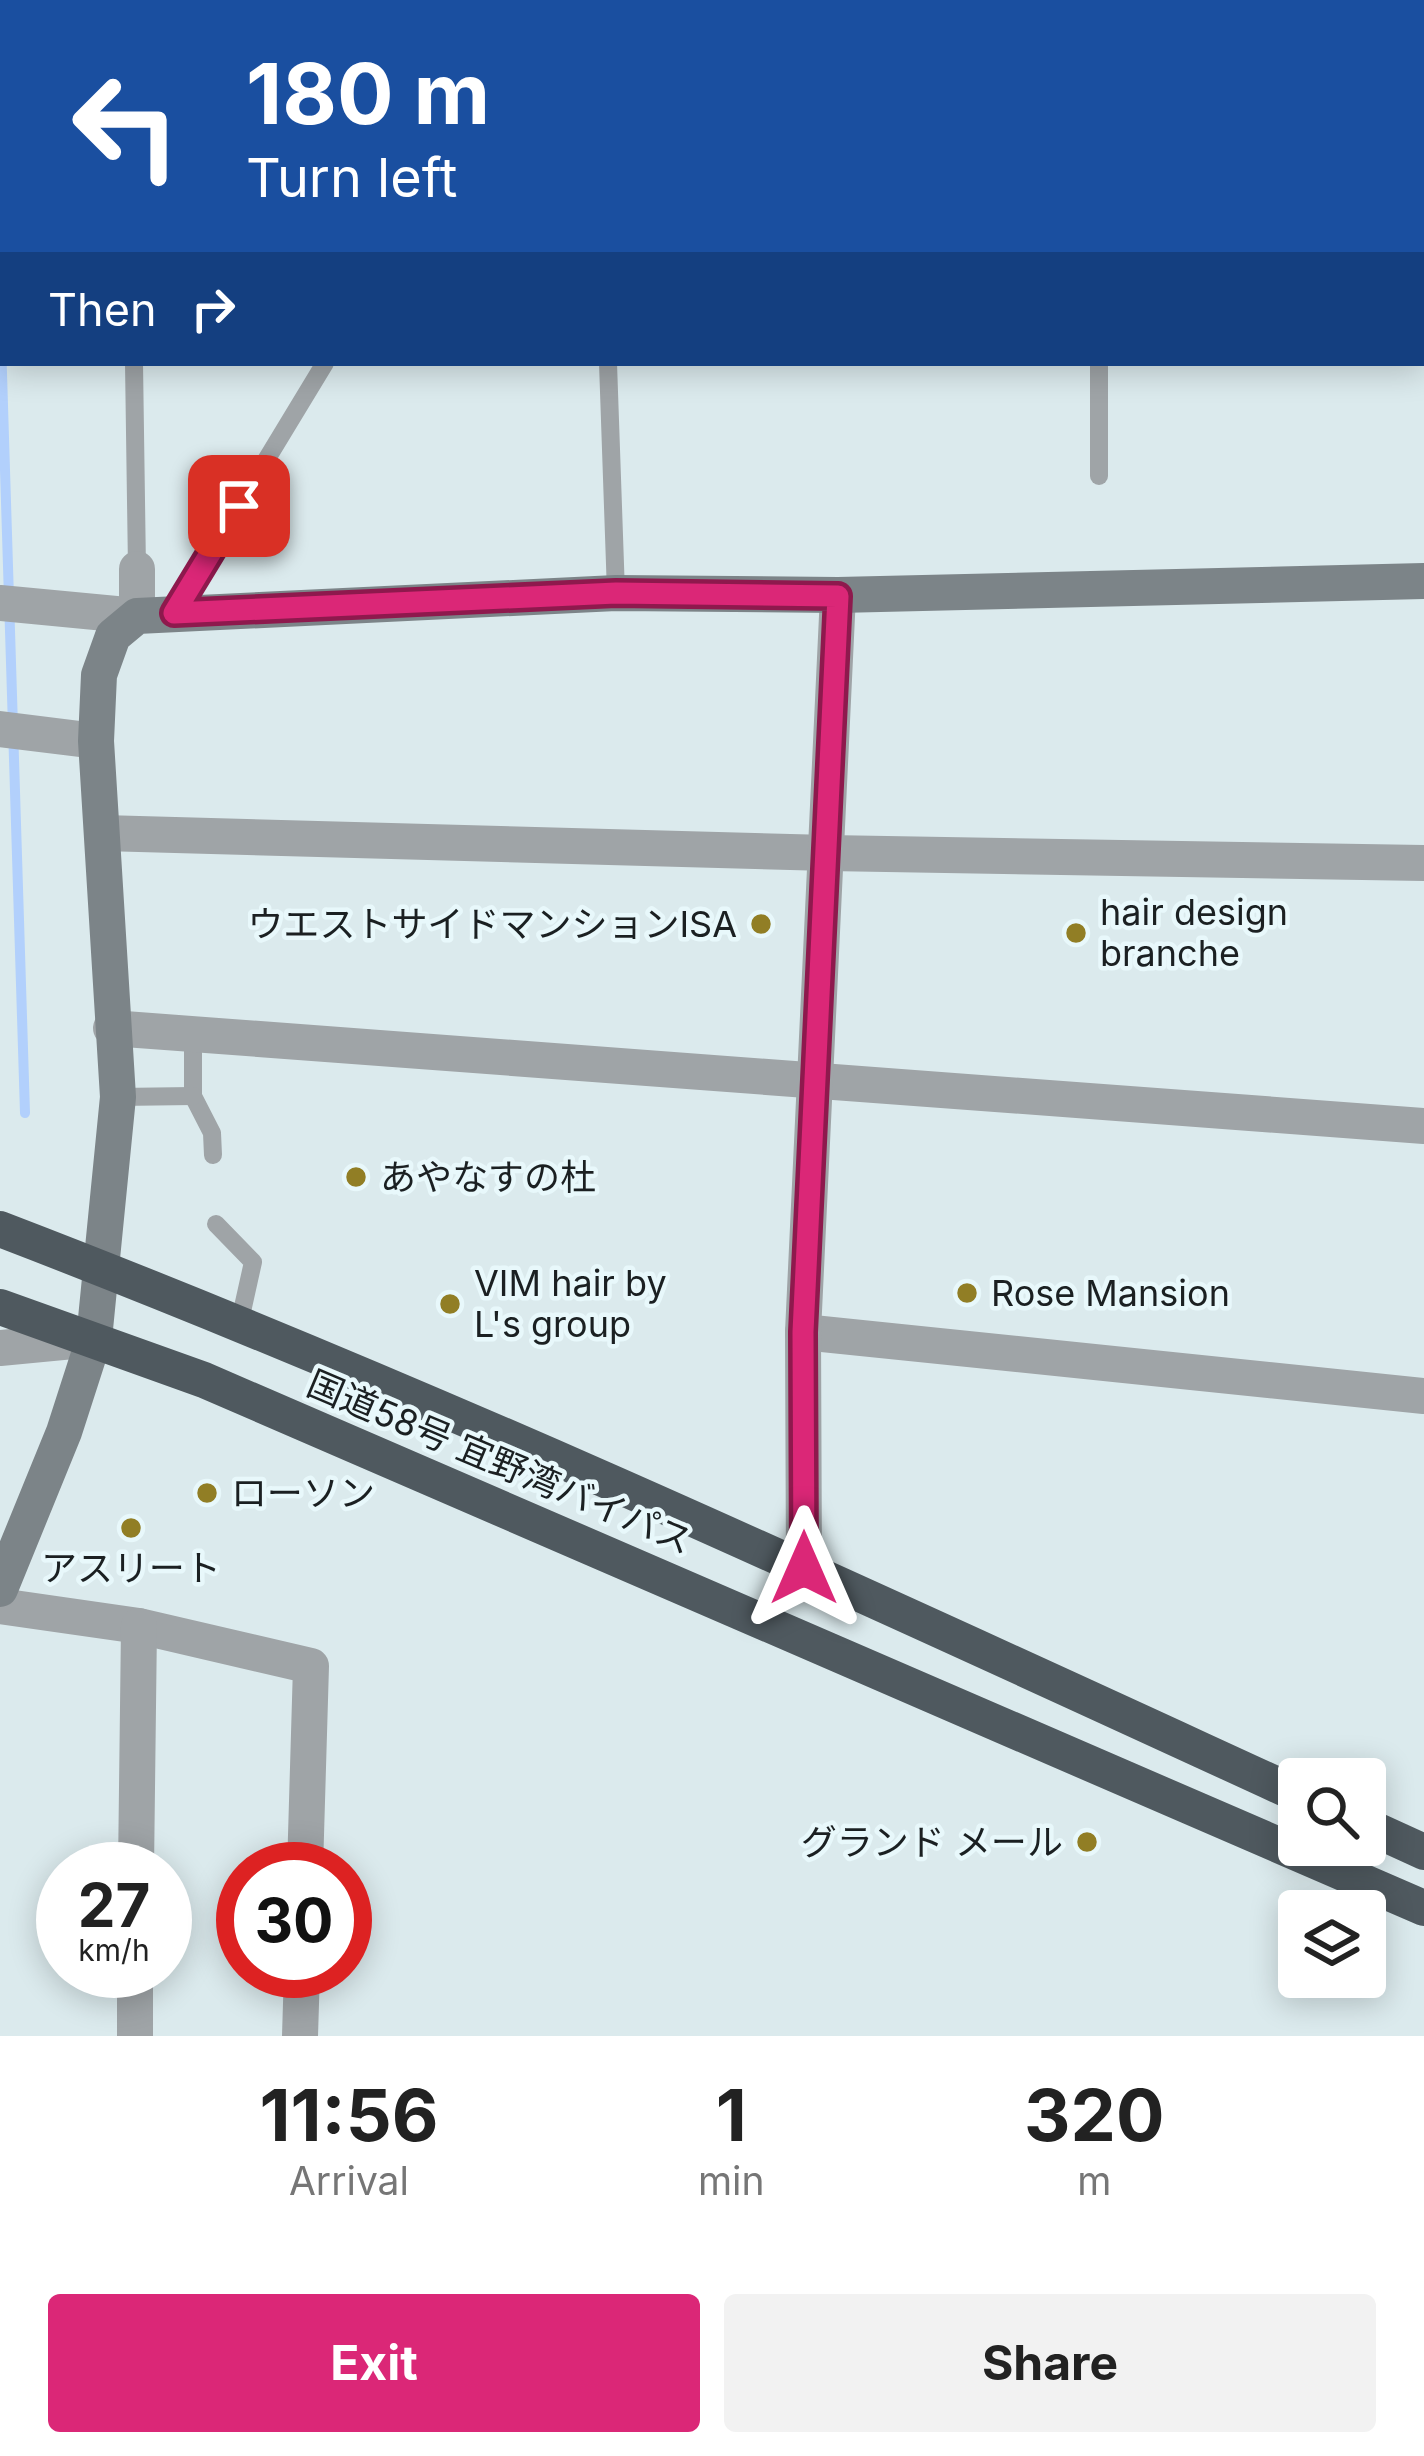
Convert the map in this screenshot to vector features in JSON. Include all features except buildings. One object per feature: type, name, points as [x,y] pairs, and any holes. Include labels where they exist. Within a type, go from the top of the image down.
[{"type":"highway","name":"国道58号 宜野湾バイパス","points":[[0,1229],[239,1325],[804,1568],[1278,1785]]},
{"type":"highway","name":"国道58号 宜野湾バイパス","points":[[0,1307],[204,1380],[1424,1908]]},
{"type":"highway","points":[[1386,1835],[1424,1852]]},
{"type":"street","points":[[136,569],[137,616]]},
{"type":"street","points":[[12,603],[137,616],[616,593],[838,596],[1424,581]]},
{"type":"street","points":[[804,1568],[803,1332],[838,596]]},
{"type":"street","points":[[0,1589],[64,1432],[94,1340],[118,1097],[96,741],[99,675],[113,636],[137,616]]},
{"type":"street","points":[[15,730],[96,741]]},
{"type":"street","points":[[103,833],[1424,863]]},
{"type":"street","points":[[111,1028],[1424,1126]]},
{"type":"street","points":[[803,1332],[1424,1396]]},
{"type":"street","points":[[0,1348],[94,1340]]},
{"type":"street","points":[[0,1606],[139,1626],[311,1666],[306,1842]]},
{"type":"street","points":[[136,1842],[139,1626]]},
{"type":"street","points":[[135,1998],[135,2036]]},
{"type":"street","points":[[301,2036],[302,1998]]},
{"type":"lane","points":[[134,366],[136,569]]},
{"type":"lane","points":[[174,613],[323,366]]},
{"type":"lane","points":[[608,366],[616,593]]},
{"type":"lane","points":[[1099,366],[1099,476]]},
{"type":"lane","points":[[193,1035],[193,1096],[212,1133],[212,1155]]},
{"type":"lane","points":[[118,1097],[193,1096]]},
{"type":"lane","points":[[216,1224],[253,1262],[239,1325]]},
{"type":"waterway","points":[[2,366],[25,1113]]},
{"type":"place","name":"ウエストサイドマンションISA","points":[[761,924]]},
{"type":"place","name":"hair design branche","points":[[1076,933]]},
{"type":"place","name":"あやなすの杜","points":[[356,1177]]},
{"type":"place","name":"Rose Mansion","points":[[967,1293]]},
{"type":"place","name":"VIM hair by L's group","points":[[450,1304]]},
{"type":"place","name":"ローソン","points":[[207,1493]]},
{"type":"place","name":"アスリート","points":[[131,1528]]},
{"type":"place","name":"グランド メール","points":[[1087,1842]]},
{"type":"route","points":[[239,506],[174,613],[616,593],[838,596],[803,1332],[804,1568]]}]
